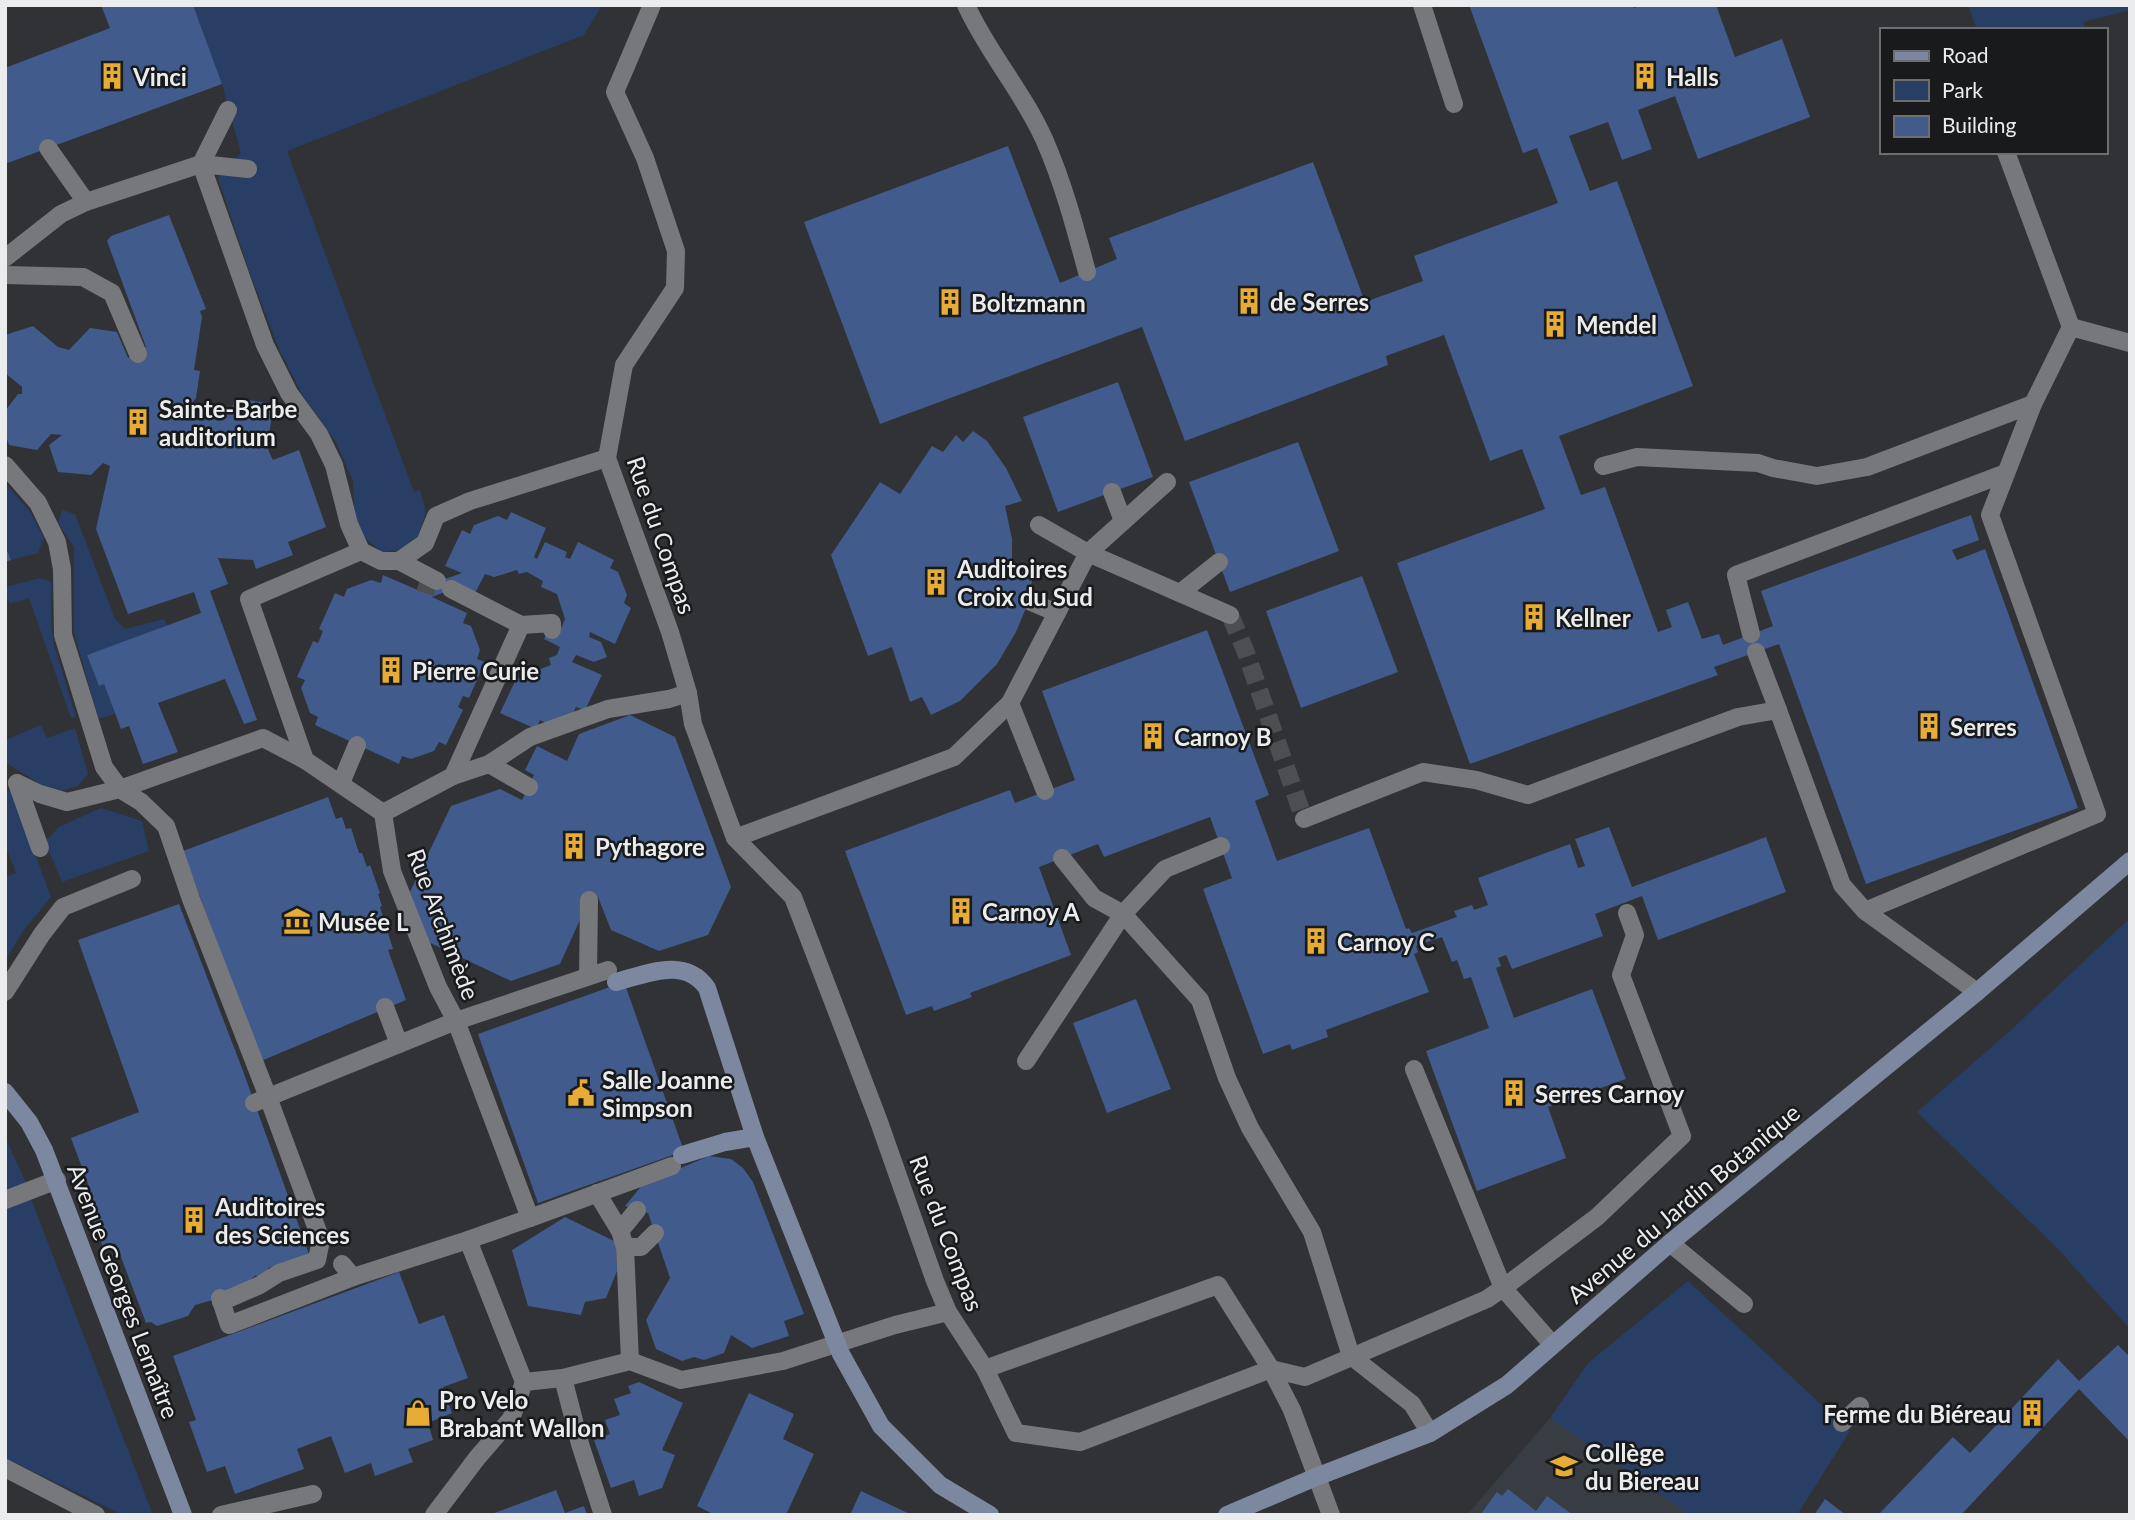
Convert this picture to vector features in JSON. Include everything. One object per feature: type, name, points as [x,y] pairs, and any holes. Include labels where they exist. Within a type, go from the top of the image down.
[{"type":"street","name":"Rue du Compas","points":[[652,5],[615,92],[645,158],[676,251],[675,288],[624,365],[607,458],[670,632],[688,693],[693,724],[735,838],[793,897],[878,1119],[947,1312],[985,1369],[1016,1433],[1080,1442],[1271,1369]]},
{"type":"street","points":[[966,5],[1044,139],[1066,196],[1087,272]]},
{"type":"street","points":[[1422,5],[1454,104]]},
{"type":"street","points":[[228,110],[201,163],[265,345],[289,393],[318,434],[334,465],[349,524],[361,551],[381,561],[399,561],[521,625],[552,623],[552,630]]},
{"type":"street","points":[[48,148],[86,202]]},
{"type":"street","points":[[1865,911],[2097,814],[1990,514],[2033,404],[2071,327],[2007,154]]},
{"type":"street","points":[[5,258],[61,215],[86,202],[201,163],[248,169]]},
{"type":"street","points":[[5,275],[83,277],[112,293],[138,354]]},
{"type":"street","points":[[2071,327],[2130,343]]},
{"type":"street","points":[[1603,466],[1637,457],[1745,462],[1817,476],[1867,467],[2033,404]]},
{"type":"street","points":[[399,561],[425,542],[436,516],[470,500],[607,458]]},
{"type":"street","points":[[5,465],[38,503],[57,542],[62,569],[63,635],[104,767],[120,789],[141,802],[166,826],[254,1065],[261,1100],[321,1240],[317,1260],[278,1269],[260,1285],[220,1300],[229,1325],[348,1270],[468,1240],[725,1142],[755,1137]]},
{"type":"street","points":[[1751,634],[1735,575],[2006,473]]},
{"type":"street","points":[[735,838],[954,757],[1010,703],[1088,553],[1167,482]]},
{"type":"street","points":[[1112,492],[1124,521]]},
{"type":"street","points":[[1039,525],[1088,553],[1230,615]]},
{"type":"street","points":[[305,761],[249,599],[361,551]]},
{"type":"street","points":[[1180,593],[1219,562]]},
{"type":"street","points":[[1029,601],[1057,613]]},
{"type":"street","points":[[453,776],[521,625]]},
{"type":"street","points":[[1756,652],[1842,885],[1865,911],[1977,992]]},
{"type":"street","points":[[11,780],[40,794],[66,802],[120,789],[263,738],[341,783],[383,813],[453,776],[489,764],[530,737],[608,709],[669,699],[688,693]]},
{"type":"street","points":[[1010,703],[1045,791]]},
{"type":"street","points":[[1304,819],[1423,772],[1476,780],[1528,795],[1738,716],[1778,710]]},
{"type":"street","points":[[341,783],[357,745]]},
{"type":"street","points":[[489,764],[529,787]]},
{"type":"street","points":[[11,780],[40,848]]},
{"type":"street","name":"Rue Archimède","points":[[383,813],[392,871],[438,986],[456,1021],[530,1218]]},
{"type":"street","points":[[1026,1061],[1123,914],[1165,869],[1221,846]]},
{"type":"street","points":[[1062,858],[1094,898],[1123,914],[1200,1000],[1227,1078],[1250,1128],[1312,1232],[1351,1356],[1412,1404],[1430,1433]]},
{"type":"street","name":"Avenue du Jardin Botanique","points":[[1227,1515],[1430,1433],[1507,1385],[1670,1243],[1977,992],[2130,861]]},
{"type":"street","points":[[5,992],[62,907],[132,879]]},
{"type":"street","points":[[588,976],[589,900]]},
{"type":"street","points":[[1271,1369],[1306,1377],[1487,1299],[1597,1217],[1682,1136],[1621,975],[1635,935],[1627,913]]},
{"type":"street","points":[[261,1100],[456,1021],[588,976],[683,969],[700,977],[707,988],[755,1137],[841,1354],[881,1426],[940,1485],[990,1515]]},
{"type":"street","points":[[385,1007],[399,1044]]},
{"type":"street","points":[[1414,1069],[1503,1288],[1552,1344]]},
{"type":"street","name":"Avenue Georges Lemaître","points":[[5,1092],[29,1122],[57,1180],[183,1515]]},
{"type":"street","points":[[5,1200],[57,1180]]},
{"type":"street","points":[[597,1193],[622,1239],[630,1361]]},
{"type":"street","points":[[622,1239],[637,1210]]},
{"type":"street","points":[[622,1239],[641,1247],[655,1233]]},
{"type":"street","points":[[435,1515],[477,1458],[511,1419],[524,1382],[468,1240]]},
{"type":"street","points":[[1670,1243],[1744,1304]]},
{"type":"street","points":[[985,1369],[1218,1285],[1271,1369],[1292,1410],[1331,1515]]},
{"type":"street","points":[[524,1382],[562,1378],[630,1361],[681,1380],[783,1360],[895,1325],[947,1312]]},
{"type":"street","points":[[783,1360],[787,1379]]},
{"type":"street","points":[[562,1378],[603,1515]]},
{"type":"street","points":[[1842,1423],[1860,1406]]},
{"type":"street","points":[[5,1468],[96,1515]]},
{"type":"street","points":[[221,1515],[313,1494]]},
{"type":"shaded area","name":"Collège du Biereau","points":[[1550,1418],[1690,1515],[1467,1515]]},
{"type":"green space","points":[[193,5],[602,5],[584,35],[287,151],[414,492],[420,490],[426,512],[417,540],[401,550],[382,552],[361,535],[354,509],[353,481],[336,442],[302,394],[279,349],[249,271],[218,178],[241,153],[222,84]]},
{"type":"green space","points":[[1968,5],[2130,5],[2130,10],[2083,22],[2084,28],[1976,28]]},
{"type":"green space","points":[[5,483],[29,510],[44,538],[38,553],[11,560],[5,545]]},
{"type":"green space","points":[[62,510],[75,514],[115,619],[125,629],[164,619],[168,627],[87,655],[99,686],[104,684],[115,714],[98,719],[74,632],[74,547],[58,523]]},
{"type":"green space","points":[[40,578],[51,582],[54,645],[76,717],[71,718],[29,598],[10,604],[5,594],[5,587]]},
{"type":"green space","points":[[41,725],[47,738],[75,728],[88,774],[78,786],[54,793],[5,762],[5,740]]},
{"type":"green space","points":[[5,790],[12,792],[51,897],[23,931],[5,961],[5,877],[16,873],[5,844]]},
{"type":"green space","points":[[101,808],[142,821],[149,851],[62,882],[45,842],[59,827]]},
{"type":"green space","points":[[2130,918],[2130,1329],[2058,1249],[1917,1112],[2011,1030]]},
{"type":"green space","points":[[5,1137],[26,1183],[5,1190]]},
{"type":"green space","points":[[31,1199],[153,1515],[123,1515],[5,1458],[5,1208]]},
{"type":"green space","points":[[1688,1281],[1850,1431],[1797,1515],[1690,1515],[1550,1418],[1588,1363]]},
{"type":"building","name":"Vinci","points":[[101,5],[193,5],[222,84],[5,164],[5,68],[110,28]]},
{"type":"building","points":[[1469,5],[1633,5],[1634,8],[1641,5],[1716,5],[1735,57],[1782,39],[1810,117],[1698,159],[1675,96],[1638,110],[1652,149],[1622,160],[1608,122],[1569,136],[1590,191],[1617,181],[1693,386],[1559,436],[1581,495],[1605,487],[1658,632],[1672,627],[1666,610],[1688,602],[1702,639],[1719,634],[1723,645],[1773,626],[1761,591],[1971,515],[1979,540],[1952,550],[1957,560],[1985,549],[2078,808],[1866,884],[1779,644],[1714,667],[1718,675],[1470,764],[1397,563],[1545,509],[1522,449],[1490,461],[1444,335],[1386,356],[1388,365],[1185,441],[1142,327],[880,424],[804,222],[1008,146],[1060,283],[1117,259],[1109,238],[1313,162],[1365,302],[1423,281],[1414,256],[1558,203],[1537,148],[1523,153]]},
{"type":"building","name":"Sainte-Barbe auditorium","points":[[169,215],[206,309],[200,311],[202,317],[194,370],[200,371],[196,398],[192,403],[232,410],[234,398],[274,404],[267,446],[270,454],[273,460],[299,450],[326,527],[288,542],[293,555],[256,569],[253,560],[218,558],[228,584],[210,591],[257,720],[244,724],[225,679],[158,703],[178,752],[143,764],[129,726],[121,729],[104,684],[99,686],[87,655],[201,613],[194,592],[128,614],[96,529],[110,466],[103,463],[91,475],[58,472],[49,445],[62,435],[51,434],[37,450],[9,445],[5,433],[5,411],[18,394],[22,394],[22,387],[5,373],[5,335],[33,326],[58,347],[69,350],[90,328],[117,332],[128,358],[146,347],[107,241],[111,236]]},
{"type":"building","name":"Auditoires Croix du Sud","points":[[1118,382],[1153,477],[1058,512],[1023,417]]},
{"type":"building","name":"Auditoires Croix du Sud","points":[[973,431],[987,441],[1006,468],[1022,501],[1005,506],[1012,539],[1012,571],[1033,573],[1029,601],[1016,632],[997,664],[960,701],[931,715],[922,697],[910,702],[892,647],[868,656],[831,555],[880,482],[900,494],[932,446],[943,452],[956,435],[963,442]]},
{"type":"building","points":[[1298,442],[1339,551],[1230,592],[1189,482]]},
{"type":"building","points":[[511,512],[546,528],[534,557],[537,559],[545,542],[567,552],[565,557],[570,559],[578,542],[614,560],[610,568],[618,572],[627,595],[624,603],[631,608],[615,644],[590,632],[589,637],[601,642],[607,657],[594,662],[576,655],[572,662],[602,675],[585,710],[576,707],[572,716],[548,724],[540,720],[536,729],[500,713],[517,677],[526,681],[530,673],[551,665],[549,658],[557,655],[560,647],[544,639],[549,628],[559,633],[565,619],[557,594],[541,587],[543,581],[527,572],[519,574],[517,570],[494,577],[485,574],[475,593],[460,586],[432,597],[467,613],[463,623],[471,626],[480,650],[477,659],[485,662],[469,698],[463,696],[458,707],[463,710],[446,745],[439,742],[434,751],[411,759],[402,756],[399,764],[315,725],[318,717],[310,713],[301,688],[305,680],[297,677],[313,641],[318,643],[323,631],[319,629],[335,593],[344,597],[347,589],[371,580],[381,583],[383,575],[420,591],[422,587],[462,573],[445,566],[462,530],[470,534],[474,525],[498,516],[507,520]]},
{"type":"building","points":[[5,546],[11,560],[5,562]]},
{"type":"building","points":[[1362,576],[1398,672],[1301,708],[1266,611]]},
{"type":"building","points":[[1207,630],[1269,795],[1255,801],[1277,861],[1369,828],[1406,929],[1409,928],[1412,933],[1457,917],[1454,911],[1472,905],[1474,910],[1488,905],[1478,878],[1570,844],[1578,868],[1585,866],[1575,839],[1609,827],[1632,887],[1766,837],[1786,892],[1658,940],[1642,896],[1595,914],[1603,936],[1512,969],[1506,955],[1498,958],[1501,966],[1496,968],[1514,1018],[1592,989],[1626,1079],[1548,1107],[1566,1158],[1477,1191],[1426,1051],[1489,1028],[1471,977],[1464,979],[1457,960],[1452,962],[1442,937],[1416,946],[1418,952],[1414,954],[1429,992],[1326,1030],[1328,1037],[1292,1050],[1290,1044],[1263,1054],[1203,889],[1232,878],[1210,817],[1104,857],[1098,844],[1039,867],[1071,955],[970,993],[972,997],[934,1011],[932,1006],[906,1015],[845,851],[1010,790],[1015,803],[1075,780],[1042,691]]},
{"type":"building","name":"Pythagore","points":[[630,715],[675,737],[731,887],[708,935],[659,951],[611,930],[598,897],[589,900],[560,964],[511,981],[426,941],[410,892],[451,806],[500,789],[522,800],[534,775],[525,770],[537,746],[567,761],[579,734]]},
{"type":"building","name":"Musée L","points":[[328,797],[336,819],[342,817],[346,829],[351,828],[359,853],[362,853],[367,867],[370,865],[380,893],[380,907],[393,949],[388,950],[406,1000],[261,1061],[183,851]]},
{"type":"building","name":"Auditoires des Sciences","points":[[179,904],[309,1254],[268,1268],[270,1274],[258,1278],[256,1275],[220,1298],[195,1305],[188,1316],[157,1326],[151,1322],[146,1323],[116,1244],[103,1248],[84,1195],[91,1192],[71,1138],[139,1112],[78,940]]},
{"type":"building","name":"Salle Joanne Simpson","points":[[624,982],[684,1151],[538,1203],[478,1034]]},
{"type":"building","points":[[1136,999],[1171,1089],[1107,1113],[1073,1023]]},
{"type":"building","points":[[709,1156],[731,1159],[743,1168],[753,1182],[804,1314],[784,1321],[789,1336],[752,1348],[731,1335],[724,1353],[704,1360],[694,1357],[682,1361],[656,1349],[646,1320],[670,1278],[648,1213],[625,1206],[643,1184]]},
{"type":"building","points":[[565,1217],[616,1242],[617,1271],[606,1298],[585,1302],[581,1315],[528,1306],[512,1250]]},
{"type":"building","points":[[399,1272],[419,1324],[444,1315],[468,1378],[443,1387],[452,1413],[428,1423],[433,1440],[408,1449],[413,1462],[375,1476],[371,1463],[345,1473],[331,1436],[297,1449],[304,1469],[235,1494],[225,1466],[207,1472],[189,1422],[196,1420],[173,1356]]},
{"type":"building","name":"Ferme du Biéreau","points":[[2118,1345],[2130,1357],[2130,1442],[2079,1389],[1961,1515],[1878,1515],[1953,1437],[1970,1453],[2058,1359],[2079,1381]]},
{"type":"building","points":[[639,1382],[683,1403],[662,1450],[675,1455],[662,1488],[639,1496],[634,1480],[611,1488],[594,1440],[610,1434],[605,1420],[620,1415],[614,1399],[631,1393],[628,1386]]},
{"type":"building","points":[[749,1393],[794,1414],[783,1439],[814,1454],[786,1515],[715,1515],[697,1506]]},
{"type":"building","points":[[1508,1489],[1536,1511],[1547,1496],[1573,1515],[1480,1515],[1497,1492],[1502,1496]]},
{"type":"building","points":[[556,1490],[565,1513],[584,1506],[587,1515],[489,1515]]},
{"type":"building","points":[[861,1491],[912,1515],[850,1515]]},
{"type":"building","name":"Ferme du Biéreau","points":[[1825,1499],[1846,1515],[1814,1515]]},
{"type":"tunnel","points":[[425,593],[428,584]]},
{"type":"tunnel","points":[[1230,615],[1245,650],[1304,819]]},
{"type":"place","name":"Vinci","points":[[112,76]]},
{"type":"place","name":"Halls","points":[[1645,76]]},
{"type":"place","name":"de Serres","points":[[1249,301]]},
{"type":"place","name":"Boltzmann","points":[[950,302]]},
{"type":"place","name":"Mendel","points":[[1555,324]]},
{"type":"place","name":"Sainte-Barbe auditorium","points":[[138,422]]},
{"type":"place","name":"Auditoires Croix du Sud","points":[[936,582]]},
{"type":"place","name":"Kellner","points":[[1534,617]]},
{"type":"place","name":"Pierre Curie","points":[[391,670]]},
{"type":"place","name":"Serres","points":[[1929,726]]},
{"type":"place","name":"Carnoy B","points":[[1153,736]]},
{"type":"place","name":"Pythagore","points":[[574,846]]},
{"type":"place","name":"Carnoy A","points":[[961,911]]},
{"type":"place","name":"Musée L","points":[[297,921]]},
{"type":"place","name":"Carnoy C","points":[[1316,941]]},
{"type":"place","name":"Salle Joanne Simpson","points":[[581,1093]]},
{"type":"place","name":"Serres Carnoy","points":[[1514,1093]]},
{"type":"place","name":"Auditoires des Sciences","points":[[194,1220]]},
{"type":"place","name":"Pro Velo Brabant Wallon","points":[[418,1413]]},
{"type":"place","name":"Ferme du Biéreau","points":[[2032,1413]]},
{"type":"place","name":"Collège du Biereau","points":[[1564,1466]]}]
